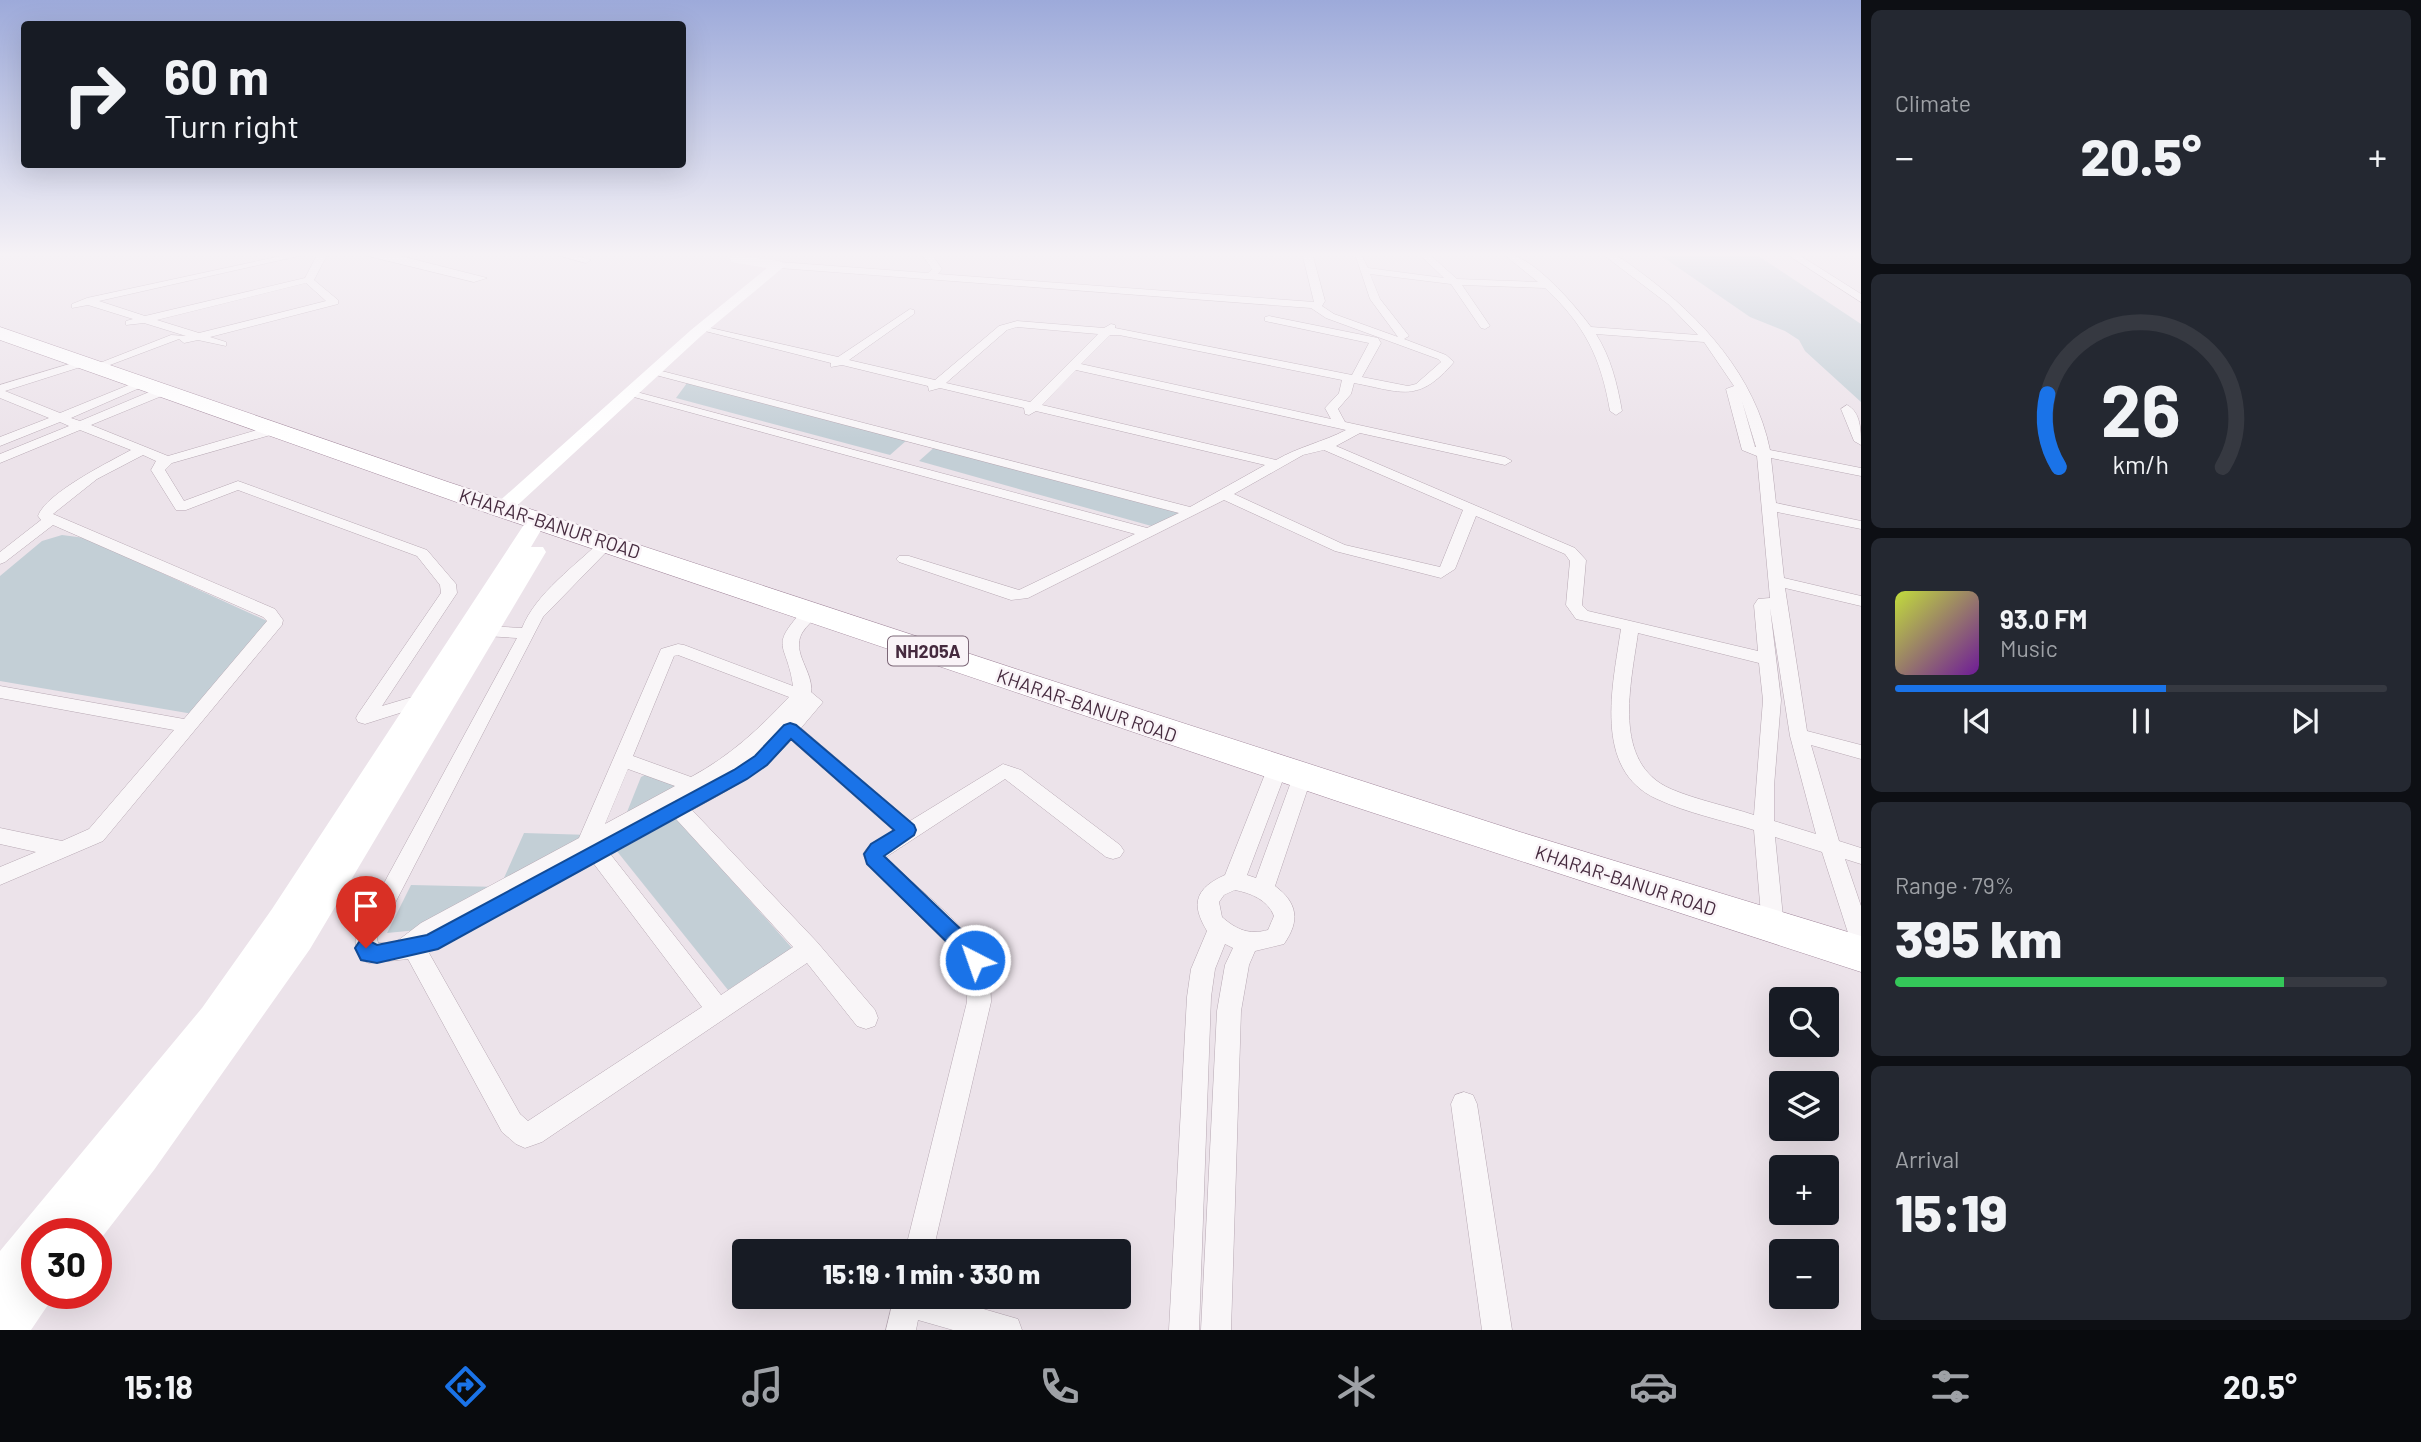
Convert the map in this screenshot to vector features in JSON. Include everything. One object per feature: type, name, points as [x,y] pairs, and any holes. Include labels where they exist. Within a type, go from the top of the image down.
[{"type":"highway","name":"KHARAR-BANUR ROAD","points":[[0,332],[502,509],[608,542],[1289,772],[1861,954]]},
{"type":"main road","points":[[502,509],[717,315]]},
{"type":"main road","points":[[53,1218],[214,1019],[283,918],[419,701],[545,522]]},
{"type":"main road","points":[[93,1218],[141,1157],[299,940],[486,631],[545,522]]},
{"type":"main road","points":[[0,1283],[21,1257]]},
{"type":"main road","points":[[4,1330],[21,1308]]},
{"type":"street","points":[[105,315],[207,348]]},
{"type":"street","points":[[128,315],[222,344]]},
{"type":"street","points":[[131,323],[163,315]]},
{"type":"street","points":[[0,392],[180,338],[282,315]]},
{"type":"street","points":[[838,363],[906,315]]},
{"type":"street","points":[[931,386],[1011,325],[1110,329],[1399,388],[1418,388],[1448,360],[1329,315]]},
{"type":"street","points":[[1387,315],[1403,336]]},
{"type":"street","points":[[1479,315],[1485,326]]},
{"type":"street","points":[[1576,315],[1589,330],[1606,365],[1616,411]]},
{"type":"street","points":[[1677,315],[1703,339]]},
{"type":"street","points":[[1683,315],[1703,339],[1733,391],[1748,449],[1861,472]]},
{"type":"street","points":[[1269,319],[1374,340],[1345,394],[1331,408],[1340,424]]},
{"type":"street","points":[[1031,409],[1110,329]]},
{"type":"street","points":[[1589,330],[1703,339]]},
{"type":"street","points":[[699,331],[1273,466]]},
{"type":"street","points":[[1073,366],[1505,461]]},
{"type":"street","points":[[654,373],[1147,533]]},
{"type":"street","points":[[0,442],[58,418],[155,387]]},
{"type":"street","points":[[0,459],[155,387]]},
{"type":"street","points":[[0,392],[58,418],[167,460]]},
{"type":"street","points":[[629,394],[1192,512]]},
{"type":"street","points":[[1847,409],[1861,441]]},
{"type":"street","points":[[904,559],[1016,596],[1192,512],[1298,452],[1325,446],[1359,428]]},
{"type":"street","points":[[276,429],[167,460],[160,464],[158,470],[181,507],[230,487],[241,486],[410,548],[427,557],[448,584],[449,593],[365,718],[419,701]]},
{"type":"street","points":[[1325,446],[1570,551],[1578,560],[1574,605],[1576,610],[1589,618],[1767,659]]},
{"type":"street","points":[[0,876],[96,835],[274,625],[273,616],[45,516],[47,510],[83,483],[144,449]]},
{"type":"street","points":[[1763,453],[1778,592],[1799,735],[1830,846],[1861,939]]},
{"type":"street","points":[[1223,494],[1340,548],[1441,573],[1447,569],[1471,509]]},
{"type":"street","points":[[1768,506],[1861,525]]},
{"type":"street","points":[[0,559],[50,520]]},
{"type":"street","points":[[608,542],[535,616],[528,634],[366,937],[369,953],[431,943],[593,847],[673,804],[751,768],[814,702],[683,650],[672,650],[663,657],[589,838],[593,847],[718,1010]]},
{"type":"street","points":[[1778,592],[1861,610]]},
{"type":"street","points":[[1773,927],[1764,827],[1764,786],[1772,699],[1762,605],[1778,592],[1861,601]]},
{"type":"street","points":[[673,804],[694,786],[739,759],[801,695],[803,686],[790,645],[795,631],[812,611]]},
{"type":"street","points":[[1630,627],[1618,727],[1624,748],[1642,782],[1663,794],[1861,856]]},
{"type":"street","points":[[486,631],[528,634]]},
{"type":"street","points":[[0,692],[187,726]]},
{"type":"street","points":[[790,729],[907,830]]},
{"type":"street","points":[[1799,735],[1861,752]]},
{"type":"street","points":[[622,759],[694,786]]},
{"type":"street","points":[[922,1239],[979,1002],[980,980],[975,960],[964,946],[874,859],[874,854],[907,830],[1003,771],[1014,775],[1114,851]]},
{"type":"street","points":[[1234,881],[1289,772]]},
{"type":"street","points":[[1263,889],[1289,772]]},
{"type":"street","points":[[673,804],[809,949],[866,1018]]},
{"type":"street","points":[[0,836],[63,849]]},
{"type":"street","points":[[1234,881],[1247,882],[1263,889],[1278,901],[1284,911],[1285,922],[1276,937],[1265,943],[1247,943],[1219,930],[1208,913],[1210,893],[1222,884],[1234,881]]},
{"type":"street","points":[[1184,1330],[1199,997],[1203,969],[1219,930]]},
{"type":"street","points":[[1216,1330],[1229,1011],[1237,965],[1247,943]]},
{"type":"street","points":[[409,947],[511,1123],[525,1135],[533,1133],[809,949]]},
{"type":"street","points":[[1464,1104],[1497,1330]]},
{"type":"street","points":[[905,1310],[1007,1330]]},
{"type":"shaded area","points":[[1747,315],[1848,315],[1861,324],[1861,402],[1805,351],[1799,340],[1785,331]]},
{"type":"shaded area","points":[[687,383],[907,440],[890,455],[676,398]]},
{"type":"shaded area","points":[[937,445],[1185,514],[1155,527],[919,461]]},
{"type":"shaded area","points":[[62,535],[85,538],[276,625],[193,714],[0,681],[0,576],[42,541]]},
{"type":"shaded area","points":[[649,773],[682,786],[627,812],[641,777]]},
{"type":"shaded area","points":[[676,817],[792,948],[728,990],[616,850]]},
{"type":"shaded area","points":[[524,833],[591,835],[500,886]]},
{"type":"shaded area","points":[[411,885],[499,887],[418,930],[387,933]]},
{"type":"route","points":[[366,948],[369,953],[377,954],[431,943],[740,775],[772,750],[790,729],[907,830],[878,849],[874,859],[964,946],[975,960]]}]
